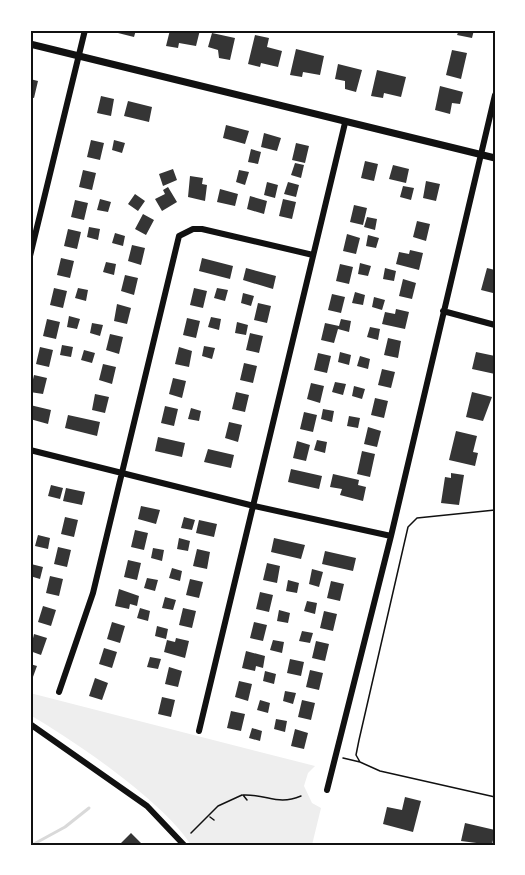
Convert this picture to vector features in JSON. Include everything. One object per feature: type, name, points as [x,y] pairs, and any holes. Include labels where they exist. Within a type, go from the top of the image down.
[{"type":"street","points":[[30,256],[85,30]]},
{"type":"street","points":[[30,44],[495,158]]},
{"type":"street","points":[[327,790],[391,536],[495,95]]},
{"type":"street","points":[[199,731],[345,123]]},
{"type":"street","points":[[59,692],[93,593],[120,472],[179,236],[193,229],[202,229],[313,255]]},
{"type":"street","points":[[443,311],[495,325]]},
{"type":"street","points":[[30,450],[254,506],[391,536]]},
{"type":"street","points":[[30,724],[147,806],[184,845]]},
{"type":"path","points":[[360,762],[356,755],[359,740],[408,527],[417,518],[495,510]]},
{"type":"path","points":[[336,756],[360,762],[380,771],[495,797]]},
{"type":"path","points":[[191,833],[226,800],[258,794],[281,802],[301,796]]},
{"type":"path","points":[[243,795],[247,800]]},
{"type":"path","points":[[209,816],[214,820]]},
{"type":"shaded area","points":[[30,693],[315,766],[308,773],[304,786],[312,803],[321,808],[312,845],[191,845],[161,810],[140,792],[94,756],[30,715]]},
{"type":"building","points":[[118,30],[136,30],[134,37],[118,33]]},
{"type":"building","points":[[170,30],[200,30],[196,46],[179,43],[178,48],[166,46]]},
{"type":"building","points":[[459,30],[474,30],[472,38],[457,35]]},
{"type":"building","points":[[212,33],[235,38],[230,60],[219,58],[218,50],[208,47]]},
{"type":"building","points":[[255,35],[269,38],[267,47],[282,51],[278,67],[261,63],[260,67],[248,64]]},
{"type":"building","points":[[296,49],[324,56],[320,75],[303,72],[302,77],[290,75]]},
{"type":"building","points":[[452,50],[467,53],[461,79],[446,75]]},
{"type":"building","points":[[338,64],[362,70],[356,92],[345,89],[345,81],[335,79]]},
{"type":"building","points":[[377,70],[406,77],[401,97],[384,93],[383,98],[371,96]]},
{"type":"building","points":[[30,79],[38,81],[34,98],[30,97]]},
{"type":"building","points":[[440,86],[463,92],[460,104],[452,103],[450,114],[435,110]]},
{"type":"building","points":[[101,96],[114,99],[111,116],[97,113]]},
{"type":"building","points":[[128,101],[152,107],[149,122],[124,116]]},
{"type":"building","points":[[226,125],[249,131],[245,144],[223,138]]},
{"type":"building","points":[[264,133],[281,138],[277,151],[261,147]]},
{"type":"building","points":[[91,140],[104,143],[100,160],[87,157]]},
{"type":"building","points":[[114,140],[125,143],[122,153],[112,150]]},
{"type":"building","points":[[296,143],[309,146],[305,163],[292,160]]},
{"type":"building","points":[[251,149],[261,152],[258,164],[248,162]]},
{"type":"building","points":[[365,161],[378,164],[374,181],[361,178]]},
{"type":"building","points":[[295,163],[304,165],[301,178],[291,175]]},
{"type":"building","points":[[393,165],[409,169],[406,183],[389,179]]},
{"type":"building","points":[[173,169],[177,180],[163,186],[159,174]]},
{"type":"building","points":[[83,170],[96,173],[92,190],[79,187]]},
{"type":"building","points":[[239,170],[249,172],[245,185],[236,182]]},
{"type":"building","points":[[190,176],[203,178],[202,184],[207,185],[205,201],[188,197]]},
{"type":"building","points":[[426,181],[440,184],[436,201],[423,198]]},
{"type":"building","points":[[267,182],[278,185],[275,198],[264,195]]},
{"type":"building","points":[[288,182],[299,185],[296,197],[284,194]]},
{"type":"building","points":[[403,186],[414,188],[411,200],[400,197]]},
{"type":"building","points":[[168,187],[177,202],[162,211],[155,199],[165,194],[163,190]]},
{"type":"building","points":[[220,189],[238,194],[235,206],[217,202]]},
{"type":"building","points":[[135,194],[145,201],[138,211],[128,204]]},
{"type":"building","points":[[250,196],[267,201],[264,214],[247,209]]},
{"type":"building","points":[[100,199],[111,202],[108,212],[97,210]]},
{"type":"building","points":[[283,199],[296,202],[292,219],[279,216]]},
{"type":"building","points":[[75,200],[88,203],[84,220],[71,217]]},
{"type":"building","points":[[354,205],[367,208],[363,225],[350,222]]},
{"type":"building","points":[[143,214],[154,220],[146,235],[135,229]]},
{"type":"building","points":[[367,217],[377,219],[375,230],[364,227]]},
{"type":"building","points":[[417,221],[430,224],[426,241],[413,237]]},
{"type":"building","points":[[89,227],[100,229],[98,240],[87,237]]},
{"type":"building","points":[[68,229],[81,232],[77,249],[64,246]]},
{"type":"building","points":[[115,233],[125,236],[123,246],[112,243]]},
{"type":"building","points":[[347,234],[360,238],[356,254],[343,251]]},
{"type":"building","points":[[368,235],[379,238],[376,248],[366,246]]},
{"type":"building","points":[[132,245],[145,248],[141,265],[128,261]]},
{"type":"building","points":[[410,250],[423,253],[419,270],[396,264],[399,252],[409,254]]},
{"type":"building","points":[[61,258],[74,261],[70,278],[57,275]]},
{"type":"building","points":[[202,258],[233,266],[230,279],[199,271]]},
{"type":"building","points":[[106,262],[116,264],[114,275],[103,272]]},
{"type":"building","points":[[360,263],[371,266],[368,276],[358,274]]},
{"type":"building","points":[[340,264],[353,267],[349,284],[336,281]]},
{"type":"building","points":[[246,268],[276,276],[273,289],[243,280]]},
{"type":"building","points":[[385,268],[396,271],[394,281],[383,279]]},
{"type":"building","points":[[487,268],[495,270],[493,293],[481,290]]},
{"type":"building","points":[[125,275],[138,278],[134,295],[121,291]]},
{"type":"building","points":[[403,279],[416,283],[412,299],[399,296]]},
{"type":"building","points":[[54,288],[67,291],[63,308],[50,305]]},
{"type":"building","points":[[78,288],[88,290],[86,301],[75,298]]},
{"type":"building","points":[[194,288],[207,291],[203,308],[190,305]]},
{"type":"building","points":[[217,288],[228,290],[225,301],[214,298]]},
{"type":"building","points":[[355,292],[365,295],[363,305],[352,303]]},
{"type":"building","points":[[243,293],[254,296],[251,306],[241,303]]},
{"type":"building","points":[[332,294],[345,297],[341,313],[328,310]]},
{"type":"building","points":[[374,297],[385,300],[382,310],[372,307]]},
{"type":"building","points":[[258,303],[271,306],[267,323],[254,320]]},
{"type":"building","points":[[117,304],[131,308],[127,324],[114,321]]},
{"type":"building","points":[[396,309],[409,312],[405,329],[382,324],[385,312],[395,314]]},
{"type":"building","points":[[69,316],[80,319],[77,329],[67,327]]},
{"type":"building","points":[[211,317],[221,319],[219,330],[208,327]]},
{"type":"building","points":[[187,318],[200,321],[196,338],[183,335]]},
{"type":"building","points":[[47,319],[60,322],[56,339],[43,336]]},
{"type":"building","points":[[341,319],[351,321],[349,332],[338,329],[334,343],[321,340],[325,323],[339,326]]},
{"type":"building","points":[[237,322],[248,325],[246,335],[235,333]]},
{"type":"building","points":[[92,323],[103,325],[100,336],[90,333]]},
{"type":"building","points":[[370,327],[380,329],[378,340],[367,337]]},
{"type":"building","points":[[250,333],[263,336],[259,353],[246,350]]},
{"type":"building","points":[[110,334],[123,337],[119,354],[106,350]]},
{"type":"building","points":[[388,338],[401,341],[398,358],[384,355]]},
{"type":"building","points":[[62,345],[73,347],[71,357],[60,355]]},
{"type":"building","points":[[204,346],[215,348],[212,359],[202,356]]},
{"type":"building","points":[[40,347],[53,350],[49,367],[36,364]]},
{"type":"building","points":[[179,347],[192,351],[189,367],[175,364]]},
{"type":"building","points":[[84,350],[95,353],[92,363],[81,360]]},
{"type":"building","points":[[340,352],[351,355],[349,365],[338,362]]},
{"type":"building","points":[[476,352],[495,356],[495,374],[472,369]]},
{"type":"building","points":[[318,353],[331,356],[327,373],[314,370]]},
{"type":"building","points":[[360,356],[370,359],[368,369],[357,366]]},
{"type":"building","points":[[244,363],[257,366],[253,383],[240,380]]},
{"type":"building","points":[[103,364],[116,367],[112,384],[99,380]]},
{"type":"building","points":[[382,369],[395,372],[391,388],[378,385]]},
{"type":"building","points":[[34,375],[47,378],[43,394],[30,392]]},
{"type":"building","points":[[173,378],[186,381],[182,398],[169,394]]},
{"type":"building","points":[[335,382],[346,384],[343,395],[332,392]]},
{"type":"building","points":[[311,383],[324,386],[320,403],[307,399]]},
{"type":"building","points":[[354,386],[365,389],[362,399],[352,396]]},
{"type":"building","points":[[236,392],[249,395],[245,412],[232,409]]},
{"type":"building","points":[[472,392],[492,397],[483,421],[466,417]]},
{"type":"building","points":[[95,394],[109,397],[105,413],[92,410]]},
{"type":"building","points":[[375,398],[388,401],[384,418],[371,415]]},
{"type":"building","points":[[30,405],[51,410],[48,424],[30,419]]},
{"type":"building","points":[[165,406],[178,409],[174,426],[161,423]]},
{"type":"building","points":[[191,408],[201,411],[199,421],[188,419]]},
{"type":"building","points":[[323,409],[334,411],[332,422],[321,419]]},
{"type":"building","points":[[304,412],[317,415],[313,432],[300,429]]},
{"type":"building","points":[[68,415],[100,422],[97,436],[65,428]]},
{"type":"building","points":[[349,416],[360,418],[358,428],[347,426]]},
{"type":"building","points":[[229,422],[242,425],[238,442],[225,438]]},
{"type":"building","points":[[368,427],[381,431],[377,447],[364,444]]},
{"type":"building","points":[[456,431],[477,436],[473,452],[478,453],[475,466],[449,460]]},
{"type":"building","points":[[158,437],[185,443],[182,457],[155,451]]},
{"type":"building","points":[[317,440],[327,442],[325,453],[314,450]]},
{"type":"building","points":[[297,441],[310,445],[306,461],[293,458]]},
{"type":"building","points":[[208,449],[234,455],[231,468],[204,462]]},
{"type":"building","points":[[362,451],[375,454],[370,477],[357,474]]},
{"type":"building","points":[[291,469],[322,476],[319,489],[288,482]]},
{"type":"building","points":[[451,473],[464,475],[459,505],[441,503],[445,477],[451,478]]},
{"type":"building","points":[[333,474],[359,480],[358,485],[366,487],[363,501],[340,495],[342,489],[330,487]]},
{"type":"building","points":[[51,485],[63,488],[60,499],[48,496]]},
{"type":"building","points":[[66,488],[85,492],[82,505],[63,501]]},
{"type":"building","points":[[141,506],[160,510],[156,524],[138,519]]},
{"type":"building","points":[[65,517],[78,520],[74,537],[61,534]]},
{"type":"building","points":[[184,517],[195,520],[192,530],[181,528]]},
{"type":"building","points":[[199,520],[217,524],[214,537],[196,533]]},
{"type":"building","points":[[135,530],[148,533],[144,550],[131,547]]},
{"type":"building","points":[[38,535],[50,538],[48,549],[35,546]]},
{"type":"building","points":[[179,538],[190,541],[188,551],[177,549]]},
{"type":"building","points":[[274,538],[305,545],[301,559],[271,552]]},
{"type":"building","points":[[58,547],[71,550],[67,567],[54,564]]},
{"type":"building","points":[[153,548],[164,550],[162,561],[151,558]]},
{"type":"building","points":[[197,549],[210,552],[207,569],[193,566]]},
{"type":"building","points":[[325,551],[356,558],[353,571],[322,564]]},
{"type":"building","points":[[128,560],[141,563],[137,580],[124,577]]},
{"type":"building","points":[[267,563],[280,566],[277,583],[263,580]]},
{"type":"building","points":[[31,564],[43,567],[40,579],[30,576]]},
{"type":"building","points":[[172,568],[182,571],[180,581],[169,578]]},
{"type":"building","points":[[312,569],[323,572],[319,587],[309,584]]},
{"type":"building","points":[[50,576],[63,579],[59,596],[46,593]]},
{"type":"building","points":[[147,578],[158,580],[155,591],[144,588]]},
{"type":"building","points":[[190,579],[203,582],[199,598],[186,595]]},
{"type":"building","points":[[288,580],[299,583],[297,593],[286,591]]},
{"type":"building","points":[[331,581],[344,584],[340,601],[327,598]]},
{"type":"building","points":[[119,589],[139,596],[137,606],[130,604],[129,609],[115,606]]},
{"type":"building","points":[[260,592],[273,595],[269,612],[256,609]]},
{"type":"building","points":[[165,597],[176,600],[173,610],[162,608]]},
{"type":"building","points":[[307,601],[317,603],[315,614],[304,611]]},
{"type":"building","points":[[43,606],[56,610],[51,626],[38,622]]},
{"type":"building","points":[[140,608],[150,611],[148,621],[137,618]]},
{"type":"building","points":[[183,608],[196,611],[192,628],[179,625]]},
{"type":"building","points":[[279,610],[290,613],[288,623],[277,621]]},
{"type":"building","points":[[324,611],[337,614],[333,631],[320,628]]},
{"type":"building","points":[[112,622],[125,626],[120,643],[107,639]]},
{"type":"building","points":[[254,622],[267,625],[263,641],[250,638]]},
{"type":"building","points":[[157,626],[168,629],[166,639],[155,636]]},
{"type":"building","points":[[302,631],[313,633],[310,643],[299,641]]},
{"type":"building","points":[[34,634],[47,638],[41,655],[30,651]]},
{"type":"building","points":[[176,638],[189,641],[185,658],[164,652],[167,640],[175,642]]},
{"type":"building","points":[[273,640],[284,642],[282,653],[270,650]]},
{"type":"building","points":[[316,641],[329,644],[325,661],[312,658]]},
{"type":"building","points":[[104,648],[117,652],[112,668],[99,664]]},
{"type":"building","points":[[246,651],[265,656],[263,668],[256,666],[255,671],[242,668]]},
{"type":"building","points":[[150,657],[161,659],[158,669],[147,667]]},
{"type":"building","points":[[290,659],[304,662],[301,676],[287,673]]},
{"type":"building","points":[[30,664],[37,666],[30,685]]},
{"type":"building","points":[[169,667],[182,671],[178,687],[165,684]]},
{"type":"building","points":[[310,670],[323,673],[319,690],[306,687]]},
{"type":"building","points":[[265,671],[276,674],[274,684],[263,681]]},
{"type":"building","points":[[95,678],[108,683],[102,700],[89,696]]},
{"type":"building","points":[[239,681],[252,684],[248,701],[235,697]]},
{"type":"building","points":[[285,691],[296,693],[293,704],[283,701]]},
{"type":"building","points":[[162,697],[175,700],[171,717],[158,714]]},
{"type":"building","points":[[260,700],[270,703],[268,713],[257,710]]},
{"type":"building","points":[[302,700],[315,703],[311,720],[298,717]]},
{"type":"building","points":[[231,711],[245,714],[241,731],[227,728]]},
{"type":"building","points":[[276,719],[287,721],[285,732],[274,729]]},
{"type":"building","points":[[252,728],[262,731],[260,741],[249,738]]},
{"type":"building","points":[[295,729],[308,733],[304,749],[291,746]]},
{"type":"building","points":[[405,797],[421,801],[413,832],[383,824],[387,807],[402,810]]},
{"type":"building","points":[[465,823],[495,830],[492,845],[461,841]]},
{"type":"building","points":[[131,833],[143,845],[119,845]]},
{"type":"waterway","points":[[32,845],[65,827],[89,808]]}]
